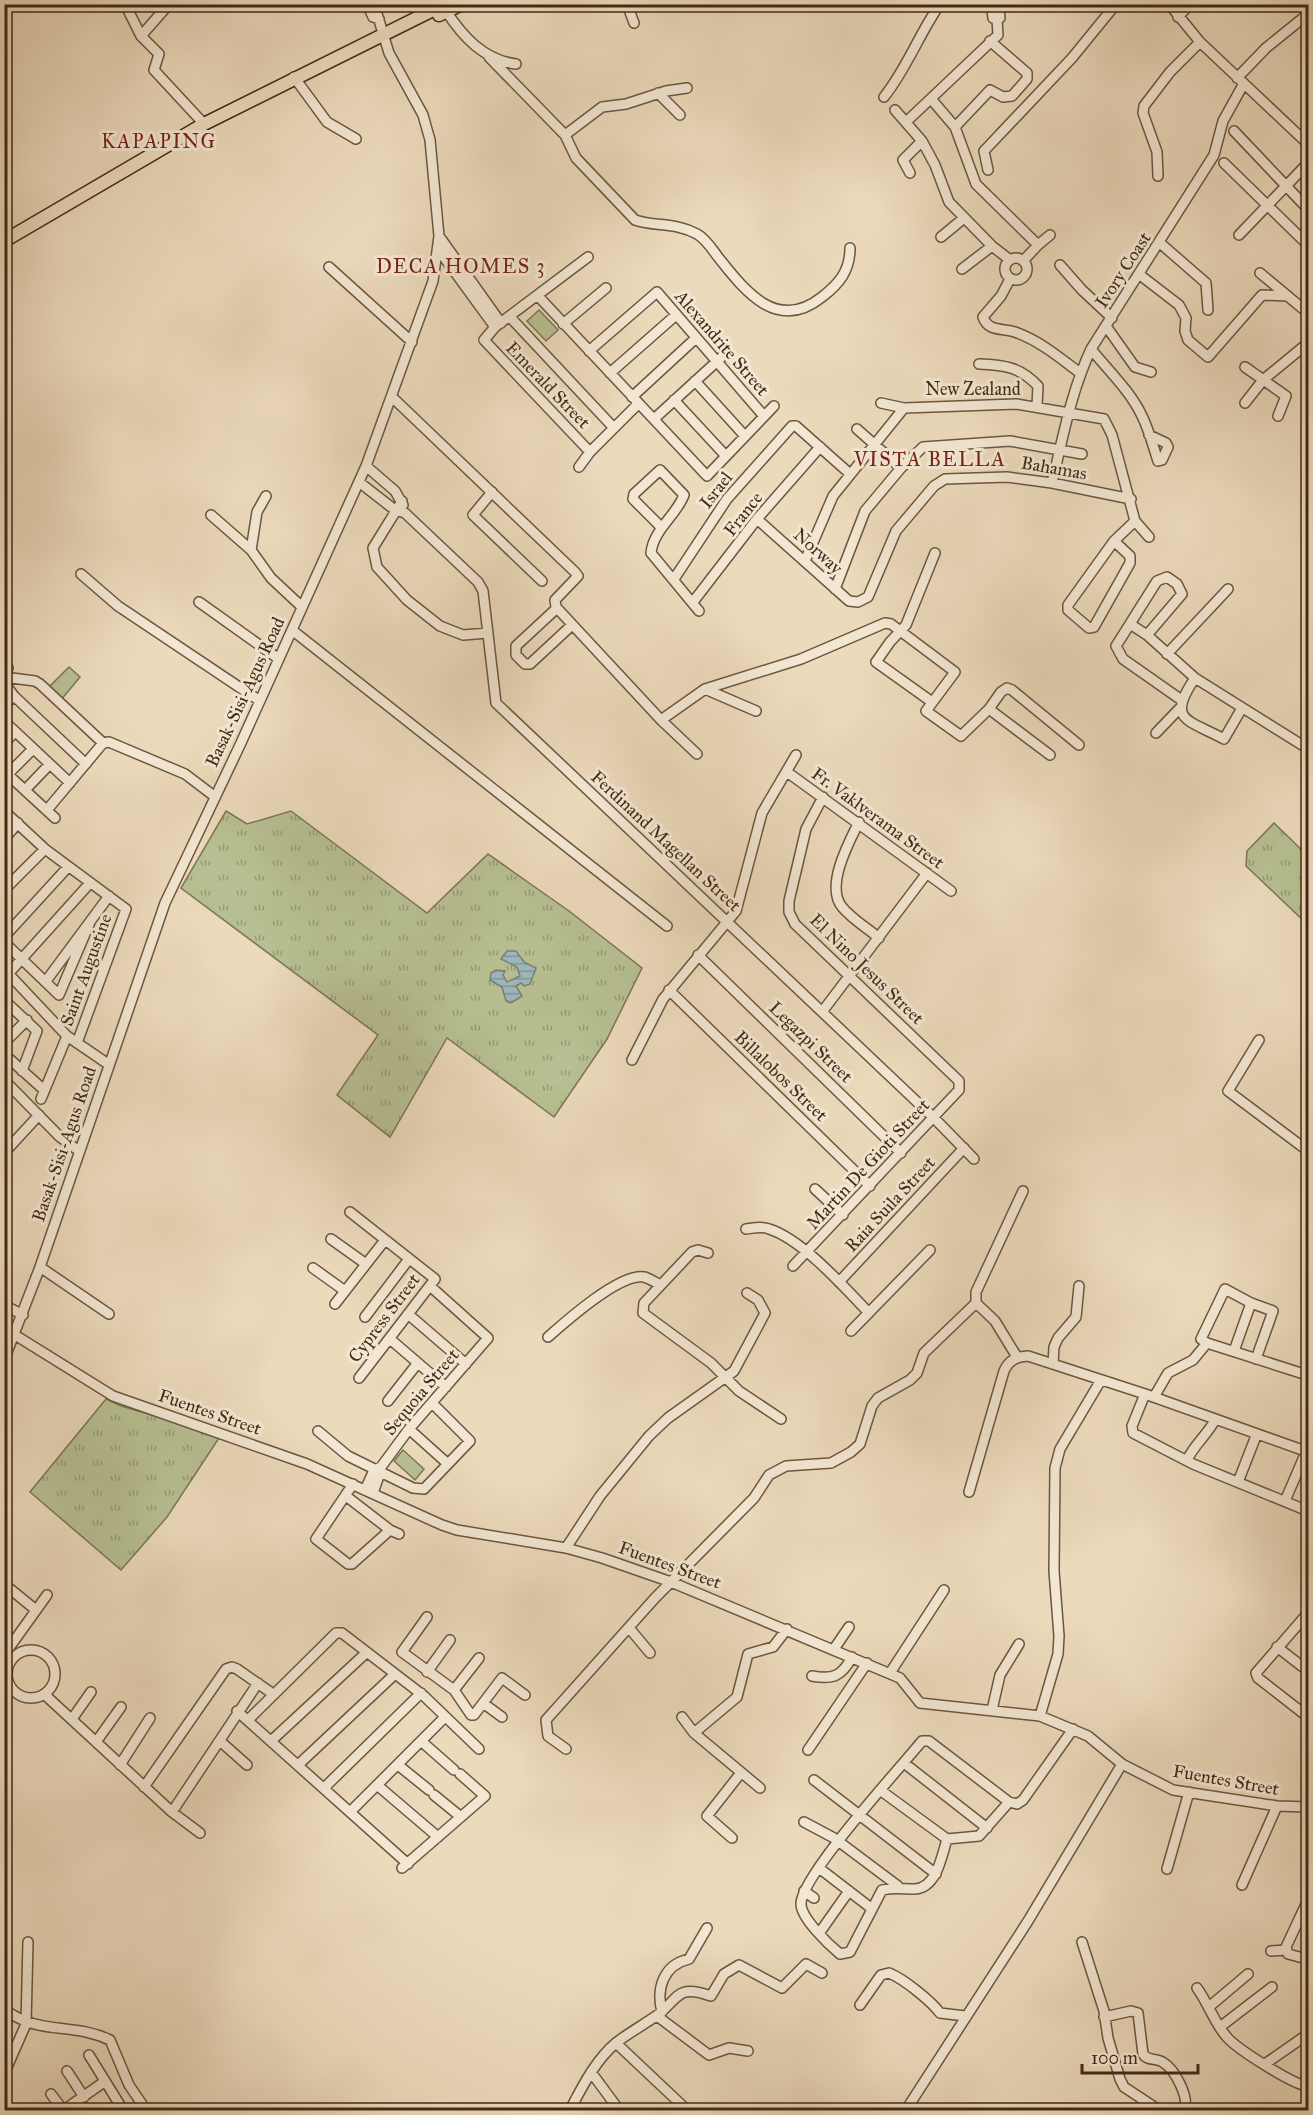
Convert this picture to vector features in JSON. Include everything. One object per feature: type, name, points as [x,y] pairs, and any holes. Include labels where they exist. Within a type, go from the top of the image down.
[{"type":"main road","points":[[4,241],[204,124],[294,77],[385,35],[395,34],[446,8],[462,4]]},
{"type":"street","points":[[125,4],[141,36],[159,54],[154,70],[204,124]]},
{"type":"street","points":[[141,36],[169,4]]},
{"type":"street","points":[[367,4],[373,17],[379,19]]},
{"type":"street","name":"Basak-Sisi-Agus Road","points":[[4,1360],[40,1267],[165,903],[366,466],[433,281],[439,236],[430,140],[423,115],[389,53],[374,4]]},
{"type":"street","points":[[627,4],[633,23]]},
{"type":"street","points":[[884,97],[900,77],[922,30],[940,4]]},
{"type":"street","points":[[988,170],[984,151],[1072,58],[1116,4]]},
{"type":"street","points":[[1169,4],[1200,42],[1308,144]]},
{"type":"street","points":[[1178,17],[1190,4]]},
{"type":"street","points":[[906,122],[932,100],[998,35],[997,19],[1002,15],[995,7]]},
{"type":"street","points":[[446,8],[462,32],[565,135],[576,158],[635,220],[671,224],[698,234],[755,300],[784,311],[802,310],[813,305],[843,279],[850,263],[850,248]]},
{"type":"street","name":"Ivory Coast","points":[[1052,483],[1068,412],[1080,373],[1091,349],[1214,155],[1223,121],[1240,81],[1260,54],[1308,14]]},
{"type":"street","points":[[955,127],[990,90],[1003,97],[1012,96],[1027,79],[1027,73],[990,41]]},
{"type":"street","points":[[1158,176],[1157,152],[1143,113],[1144,106],[1170,72],[1200,42]]},
{"type":"street","points":[[489,57],[516,64]]},
{"type":"street","points":[[294,77],[327,122],[356,139]]},
{"type":"street","points":[[565,135],[587,116],[602,107],[626,104],[658,93],[687,88]]},
{"type":"street","points":[[658,93],[680,116]]},
{"type":"street","points":[[932,100],[955,127],[976,184],[1038,245]]},
{"type":"street","points":[[895,110],[922,141],[935,165],[949,202],[992,246],[1010,260]]},
{"type":"street","points":[[1234,131],[1308,209]]},
{"type":"street","points":[[910,173],[903,160],[922,141]]},
{"type":"street","points":[[1224,163],[1308,245]]},
{"type":"street","points":[[1239,235],[1308,163]]},
{"type":"street","points":[[941,237],[964,218]]},
{"type":"street","points":[[1023,261],[1050,235]]},
{"type":"street","points":[[439,236],[498,325]]},
{"type":"street","points":[[1160,243],[1206,283],[1208,310]]},
{"type":"street","points":[[962,269],[992,246]]},
{"type":"street","points":[[438,249],[498,325]]},
{"type":"street","points":[[498,325],[588,257]]},
{"type":"street","points":[[1017,258],[1023,261],[1027,267],[1026,274],[1017,280],[1010,279],[1005,270],[1010,260],[1017,258]]},
{"type":"street","points":[[1060,265],[1109,322],[1135,367],[1151,372]]},
{"type":"street","points":[[328,267],[412,342]]},
{"type":"street","points":[[1260,273],[1308,313]]},
{"type":"street","points":[[1140,275],[1179,305],[1186,318],[1185,331],[1188,340],[1208,357],[1262,295],[1288,296]]},
{"type":"street","points":[[1010,279],[1001,296],[983,317],[985,323],[991,328],[1007,329],[1035,339],[1080,373]]},
{"type":"street","points":[[563,324],[606,288]]},
{"type":"street","name":"Alexandrite Street","points":[[589,351],[657,292],[696,338],[721,358],[763,415]]},
{"type":"street","points":[[538,296],[707,476],[774,406]]},
{"type":"street","points":[[610,373],[676,315]]},
{"type":"street","points":[[510,317],[613,427]]},
{"type":"street","name":"Emerald Street","points":[[498,325],[484,340],[590,452]]},
{"type":"street","points":[[579,467],[635,400],[696,338]]},
{"type":"street","points":[[1245,403],[1263,380],[1308,343]]},
{"type":"street","points":[[1091,349],[1134,402],[1149,435]]},
{"type":"street","points":[[654,419],[721,358]]},
{"type":"street","points":[[979,364],[1009,365],[1026,373],[1038,386],[1037,406]]},
{"type":"street","points":[[1245,367],[1286,396],[1278,416]]},
{"type":"street","points":[[695,381],[744,435]]},
{"type":"street","points":[[392,397],[578,576],[555,600],[557,608],[661,720],[697,754]]},
{"type":"street","points":[[674,400],[725,455]]},
{"type":"street","points":[[881,403],[904,408]]},
{"type":"street","name":"New Zealand","points":[[805,561],[833,496],[849,473],[904,408],[1016,404],[1104,419],[1108,425],[1131,499]]},
{"type":"street","name":"Israel","points":[[674,579],[727,499],[792,426],[796,426],[820,447]]},
{"type":"street","points":[[856,429],[901,468]]},
{"type":"street","points":[[835,589],[865,511],[901,468],[923,447],[932,444],[1010,441],[1082,454]]},
{"type":"street","points":[[820,447],[849,473]]},
{"type":"street","name":"France","points":[[693,602],[757,519],[820,447]]},
{"type":"street","points":[[366,466],[395,491],[402,501],[400,512],[373,548],[377,567],[407,600],[440,626],[463,635],[488,633]]},
{"type":"street","points":[[661,527],[633,499],[634,494],[660,470],[684,495],[661,527],[651,553],[699,611]]},
{"type":"street","name":"Bahamas","points":[[858,602],[868,597],[896,531],[945,478],[1007,477],[1052,483],[1131,499]]},
{"type":"street","name":"Ferdinand Magellan Street","points":[[359,482],[400,512],[478,582],[483,591],[496,703],[934,1118],[974,1160]]},
{"type":"street","points":[[492,492],[473,514],[542,581]]},
{"type":"street","points":[[251,550],[257,512],[266,496]]},
{"type":"street","points":[[1131,499],[1135,521],[1149,537]]},
{"type":"street","points":[[211,515],[251,550],[271,578],[302,608]]},
{"type":"street","name":"Norway","points":[[757,519],[849,602],[858,602]]},
{"type":"street","points":[[1114,541],[1130,556],[1130,563],[1094,627],[1089,628],[1068,610],[1068,605],[1114,541],[1135,521]]},
{"type":"street","points":[[932,702],[876,662],[876,658],[909,620],[935,553]]},
{"type":"street","points":[[81,574],[118,606],[260,700]]},
{"type":"street","points":[[1147,634],[1182,594],[1178,584],[1172,580],[1162,577],[1157,581],[1116,646],[1118,652],[1123,659],[1180,704],[1183,717],[1224,739],[1242,708]]},
{"type":"street","points":[[1167,654],[1228,589]]},
{"type":"street","points":[[199,602],[279,659]]},
{"type":"street","points":[[557,608],[514,649],[520,660],[530,664],[572,625]]},
{"type":"street","points":[[661,720],[705,689],[801,659],[882,624],[891,624],[955,672],[926,711],[961,736],[1007,688],[1079,745]]},
{"type":"street","points":[[1130,624],[1147,634],[1195,678],[1305,744]]},
{"type":"street","points":[[292,630],[667,926]]},
{"type":"street","points":[[4,663],[8,668],[4,671]]},
{"type":"street","points":[[4,677],[40,684],[103,743]]},
{"type":"street","points":[[1156,733],[1180,704],[1195,678]]},
{"type":"street","points":[[4,683],[14,696],[86,764]]},
{"type":"street","points":[[705,689],[756,711]]},
{"type":"street","points":[[4,705],[14,696]]},
{"type":"street","points":[[989,709],[1050,755]]},
{"type":"street","points":[[4,721],[32,750],[70,783]]},
{"type":"street","points":[[4,743],[15,732]]},
{"type":"street","points":[[47,810],[103,743],[109,742],[186,774],[214,796]]},
{"type":"street","points":[[32,750],[6,773],[55,818]]},
{"type":"street","points":[[632,1059],[669,990],[728,922],[739,903],[762,813],[796,755]]},
{"type":"street","points":[[25,790],[50,765]]},
{"type":"street","name":"Fr. Vaklverama Street","points":[[787,772],[859,822],[951,891]]},
{"type":"street","name":"El Nino Jesus Street","points":[[823,797],[806,829],[789,901],[789,912],[795,924],[851,975],[959,1081]]},
{"type":"street","points":[[4,811],[45,849],[109,896],[46,981]]},
{"type":"street","points":[[859,822],[842,856],[836,887],[841,906],[879,938]]},
{"type":"street","points":[[4,839],[18,824]]},
{"type":"street","points":[[4,890],[45,849]]},
{"type":"street","points":[[4,937],[68,867]]},
{"type":"street","points":[[822,1012],[927,873]]},
{"type":"street","points":[[90,883],[22,959],[7,971],[67,1036],[108,1064]]},
{"type":"street","name":"Saint Augustine","points":[[77,1043],[126,909],[109,896]]},
{"type":"street","points":[[4,942],[59,994],[91,920]]},
{"type":"street","name":"Legazpi Street","points":[[698,956],[901,1153]]},
{"type":"street","name":"Billalobos Street","points":[[669,990],[870,1186]]},
{"type":"street","points":[[5,1001],[37,1031],[22,1071]]},
{"type":"street","points":[[4,1043],[27,1020]]},
{"type":"street","points":[[4,1054],[42,1095],[67,1036]]},
{"type":"street","points":[[1259,1040],[1228,1091],[1308,1151]]},
{"type":"street","points":[[4,1080],[60,1137],[80,1151]]},
{"type":"street","name":"Martin De Gioti Street","points":[[793,1266],[934,1118],[959,1090],[959,1081]]},
{"type":"street","points":[[4,1153],[39,1115]]},
{"type":"street","name":"Raia Suila Street","points":[[840,1282],[964,1148]]},
{"type":"street","points":[[815,1189],[843,1215]]},
{"type":"street","points":[[566,1749],[549,1736],[546,1720],[579,1681],[630,1629],[671,1582],[754,1498],[769,1475],[786,1467],[831,1463],[860,1444],[872,1406],[878,1398],[910,1380],[917,1373],[924,1353],[976,1303],[980,1281],[1023,1191]]},
{"type":"street","points":[[350,1212],[410,1259],[433,1282]]},
{"type":"street","points":[[746,1229],[761,1227],[772,1229],[807,1252],[869,1313]]},
{"type":"street","points":[[331,1239],[366,1264]]},
{"type":"street","points":[[335,1304],[386,1240]]},
{"type":"street","points":[[708,1253],[698,1250],[692,1252],[644,1303],[643,1314],[711,1363],[739,1391],[781,1419]]},
{"type":"street","points":[[851,1331],[930,1250]]},
{"type":"street","points":[[365,1317],[410,1259]]},
{"type":"street","points":[[40,1267],[109,1314]]},
{"type":"street","points":[[313,1268],[345,1291]]},
{"type":"street","points":[[548,1337],[571,1315],[615,1284],[645,1277],[661,1285]]},
{"type":"street","name":"Cypress Street","points":[[359,1378],[433,1282]]},
{"type":"street","name":"Sequoia Street","points":[[369,1492],[379,1470],[409,1429],[488,1338],[433,1282]]},
{"type":"street","points":[[1053,1364],[1054,1347],[1058,1338],[1076,1317],[1079,1286]]},
{"type":"street","points":[[1256,1359],[1273,1311],[1251,1303],[1225,1289],[1201,1340],[1256,1359],[1307,1375]]},
{"type":"street","points":[[566,1548],[600,1496],[649,1436],[668,1418],[737,1367],[764,1317],[763,1307],[747,1293]]},
{"type":"street","points":[[976,1303],[995,1321],[1017,1357]]},
{"type":"street","points":[[1234,1351],[1251,1303]]},
{"type":"street","points":[[4,1305],[23,1315]]},
{"type":"street","points":[[408,1314],[466,1364]]},
{"type":"street","name":"Fuentes Street","points":[[15,1335],[112,1396],[259,1445],[457,1530],[566,1548],[671,1582],[890,1673],[900,1678],[920,1703],[1040,1716],[1088,1736],[1122,1764],[1173,1790],[1277,1806],[1308,1808]]},
{"type":"street","points":[[390,1339],[446,1387]]},
{"type":"street","points":[[1208,1343],[1193,1360],[1168,1373],[1149,1395],[1132,1426],[1133,1432],[1187,1461],[1308,1511]]},
{"type":"street","points":[[969,1492],[995,1396],[1008,1363],[1017,1357],[1028,1356],[1149,1395],[1256,1436],[1307,1452],[1285,1501]]},
{"type":"street","points":[[388,1401],[417,1364]]},
{"type":"street","points":[[1040,1716],[1058,1654],[1059,1636],[1054,1571],[1055,1468],[1060,1449],[1101,1380]]},
{"type":"street","points":[[318,1431],[348,1456],[413,1488],[424,1490],[470,1441],[432,1403]]},
{"type":"street","points":[[1187,1461],[1215,1420]]},
{"type":"street","points":[[409,1429],[448,1464]]},
{"type":"street","points":[[1238,1482],[1256,1436]]},
{"type":"street","points":[[346,1497],[394,1532],[352,1564],[348,1564],[319,1542],[317,1534],[346,1497],[352,1484]]},
{"type":"street","points":[[6,1590],[36,1610]]},
{"type":"street","points":[[890,1673],[944,1590]]},
{"type":"street","points":[[7,1657],[30,1649],[41,1652],[50,1659],[56,1675],[52,1686],[44,1694],[32,1698],[24,1697],[7,1686],[7,1657],[47,1595]]},
{"type":"street","points":[[427,1617],[402,1652],[454,1690],[471,1714],[474,1715],[502,1678],[525,1695]]},
{"type":"street","points":[[1306,1619],[1256,1672],[1258,1678],[1308,1717]]},
{"type":"street","points":[[834,1649],[849,1627]]},
{"type":"street","points":[[630,1629],[650,1653]]},
{"type":"street","points":[[694,1733],[737,1697],[748,1654],[774,1647],[787,1629]]},
{"type":"street","points":[[248,1720],[336,1633],[346,1635],[394,1675],[423,1695],[479,1749]]},
{"type":"street","points":[[427,1672],[450,1640]]},
{"type":"street","points":[[992,1710],[1000,1675],[1019,1644]]},
{"type":"street","points":[[1278,1647],[1308,1671]]},
{"type":"street","points":[[271,1741],[366,1653]]},
{"type":"street","points":[[812,1676],[826,1679],[837,1676],[852,1657]]},
{"type":"street","points":[[454,1690],[478,1658]]},
{"type":"street","points":[[808,1750],[867,1663]]},
{"type":"street","points":[[144,1787],[226,1669],[232,1667],[273,1694]]},
{"type":"street","points":[[298,1765],[394,1675]]},
{"type":"street","points":[[324,1788],[423,1695],[436,1679]]},
{"type":"street","points":[[172,1812],[220,1741],[237,1711],[258,1683]]},
{"type":"street","points":[[72,1719],[91,1692]]},
{"type":"street","points":[[44,1694],[172,1812],[200,1833]]},
{"type":"street","points":[[483,1703],[502,1717]]},
{"type":"street","points":[[96,1742],[121,1707]]},
{"type":"street","points":[[237,1711],[324,1788],[405,1866],[485,1796],[421,1741]]},
{"type":"street","points":[[350,1812],[445,1717]]},
{"type":"street","points":[[681,1717],[694,1733],[740,1774],[760,1788]]},
{"type":"street","points":[[120,1765],[150,1718]]},
{"type":"street","points":[[947,1839],[936,1874],[918,1889],[898,1886],[882,1890],[850,1952],[840,1954],[807,1919],[801,1904],[804,1891],[839,1842],[922,1741],[928,1741],[1009,1802],[1017,1804],[1023,1800],[1072,1729]]},
{"type":"street","points":[[220,1741],[247,1765]]},
{"type":"street","points":[[904,1763],[987,1828]]},
{"type":"street","points":[[906,2110],[1028,1921],[1122,1764]]},
{"type":"street","points":[[398,1765],[461,1817]]},
{"type":"street","points":[[732,1838],[707,1816],[740,1774]]},
{"type":"street","points":[[814,1780],[936,1874]]},
{"type":"street","points":[[377,1785],[438,1838]]},
{"type":"street","points":[[880,1790],[947,1839],[979,1836],[1009,1802]]},
{"type":"street","points":[[1167,1869],[1189,1792]]},
{"type":"street","points":[[1242,1886],[1277,1806]]},
{"type":"street","points":[[804,1822],[839,1842],[898,1886]]},
{"type":"street","points":[[819,1868],[871,1908]]},
{"type":"street","points":[[804,1891],[814,1898]]},
{"type":"street","points":[[820,1932],[849,1891]]},
{"type":"street","points":[[1286,1950],[1308,1899]]},
{"type":"street","points":[[707,1928],[689,1959],[675,1964],[662,1980],[657,1995],[659,2014],[709,2055],[729,2048],[748,2051]]},
{"type":"street","points":[[4,2074],[26,2024],[28,1942]]},
{"type":"street","points":[[1082,1942],[1104,2016],[1119,2079],[1124,2087],[1159,2110]]},
{"type":"street","points":[[1271,1951],[1286,1950]]},
{"type":"street","points":[[1286,1950],[1288,1954],[1306,1959]]},
{"type":"street","points":[[570,2110],[591,2072],[616,2043],[659,2014],[669,2001],[683,1992],[692,1990],[711,1996],[724,1974],[739,1965],[782,1988],[806,1964],[822,1973]]},
{"type":"street","points":[[860,2005],[881,1975],[889,1973],[930,1999],[940,2013],[965,2016]]},
{"type":"street","points":[[1210,2006],[1248,1974]]},
{"type":"street","points":[[1220,2027],[1272,1987]]},
{"type":"street","points":[[1197,1988],[1210,2006],[1226,2038],[1265,2064],[1308,2086]]},
{"type":"street","points":[[4,2009],[26,2024],[92,2031],[110,2040],[129,2085],[146,2110]]},
{"type":"street","points":[[1104,2016],[1131,2011],[1138,2013],[1143,2054],[1148,2059],[1163,2061],[1170,2068],[1186,2100],[1184,2110]]},
{"type":"street","points":[[1265,2064],[1308,2034]]},
{"type":"street","points":[[616,2043],[687,2110]]},
{"type":"street","points":[[89,2055],[119,2109]]},
{"type":"street","points":[[67,2071],[84,2097]]},
{"type":"street","points":[[591,2072],[619,2110]]},
{"type":"street","points":[[51,2094],[63,2110],[104,2082]]},
{"type":"green space","points":[[539,310],[558,330],[546,341],[527,321]]},
{"type":"green space","points":[[69,667],[80,677],[61,700],[48,688]]},
{"type":"green space","points":[[226,811],[247,824],[291,811],[427,913],[488,854],[569,911],[642,968],[607,1039],[554,1117],[447,1038],[390,1137],[337,1095],[378,1035],[181,888]]},
{"type":"green space","points":[[1274,823],[1308,856],[1308,925],[1246,866],[1247,851]]},
{"type":"green space","points":[[106,1399],[121,1406],[221,1435],[167,1517],[121,1570],[30,1492]]},
{"type":"green space","points":[[403,1450],[424,1469],[415,1480],[394,1461]]},
{"type":"water","points":[[507,951],[516,951],[524,962],[536,968],[530,984],[524,986],[521,983],[516,986],[522,996],[511,1003],[506,1001],[502,987],[490,980],[491,973],[496,970],[505,971],[503,975],[507,982],[520,976],[517,967],[501,959]]},
{"type":"district","name":"KAPAPING","points":[[159,141]]},
{"type":"district","name":"DECA HOMES 3","points":[[461,266]]},
{"type":"district","name":"VISTA BELLA","points":[[930,459]]}]
